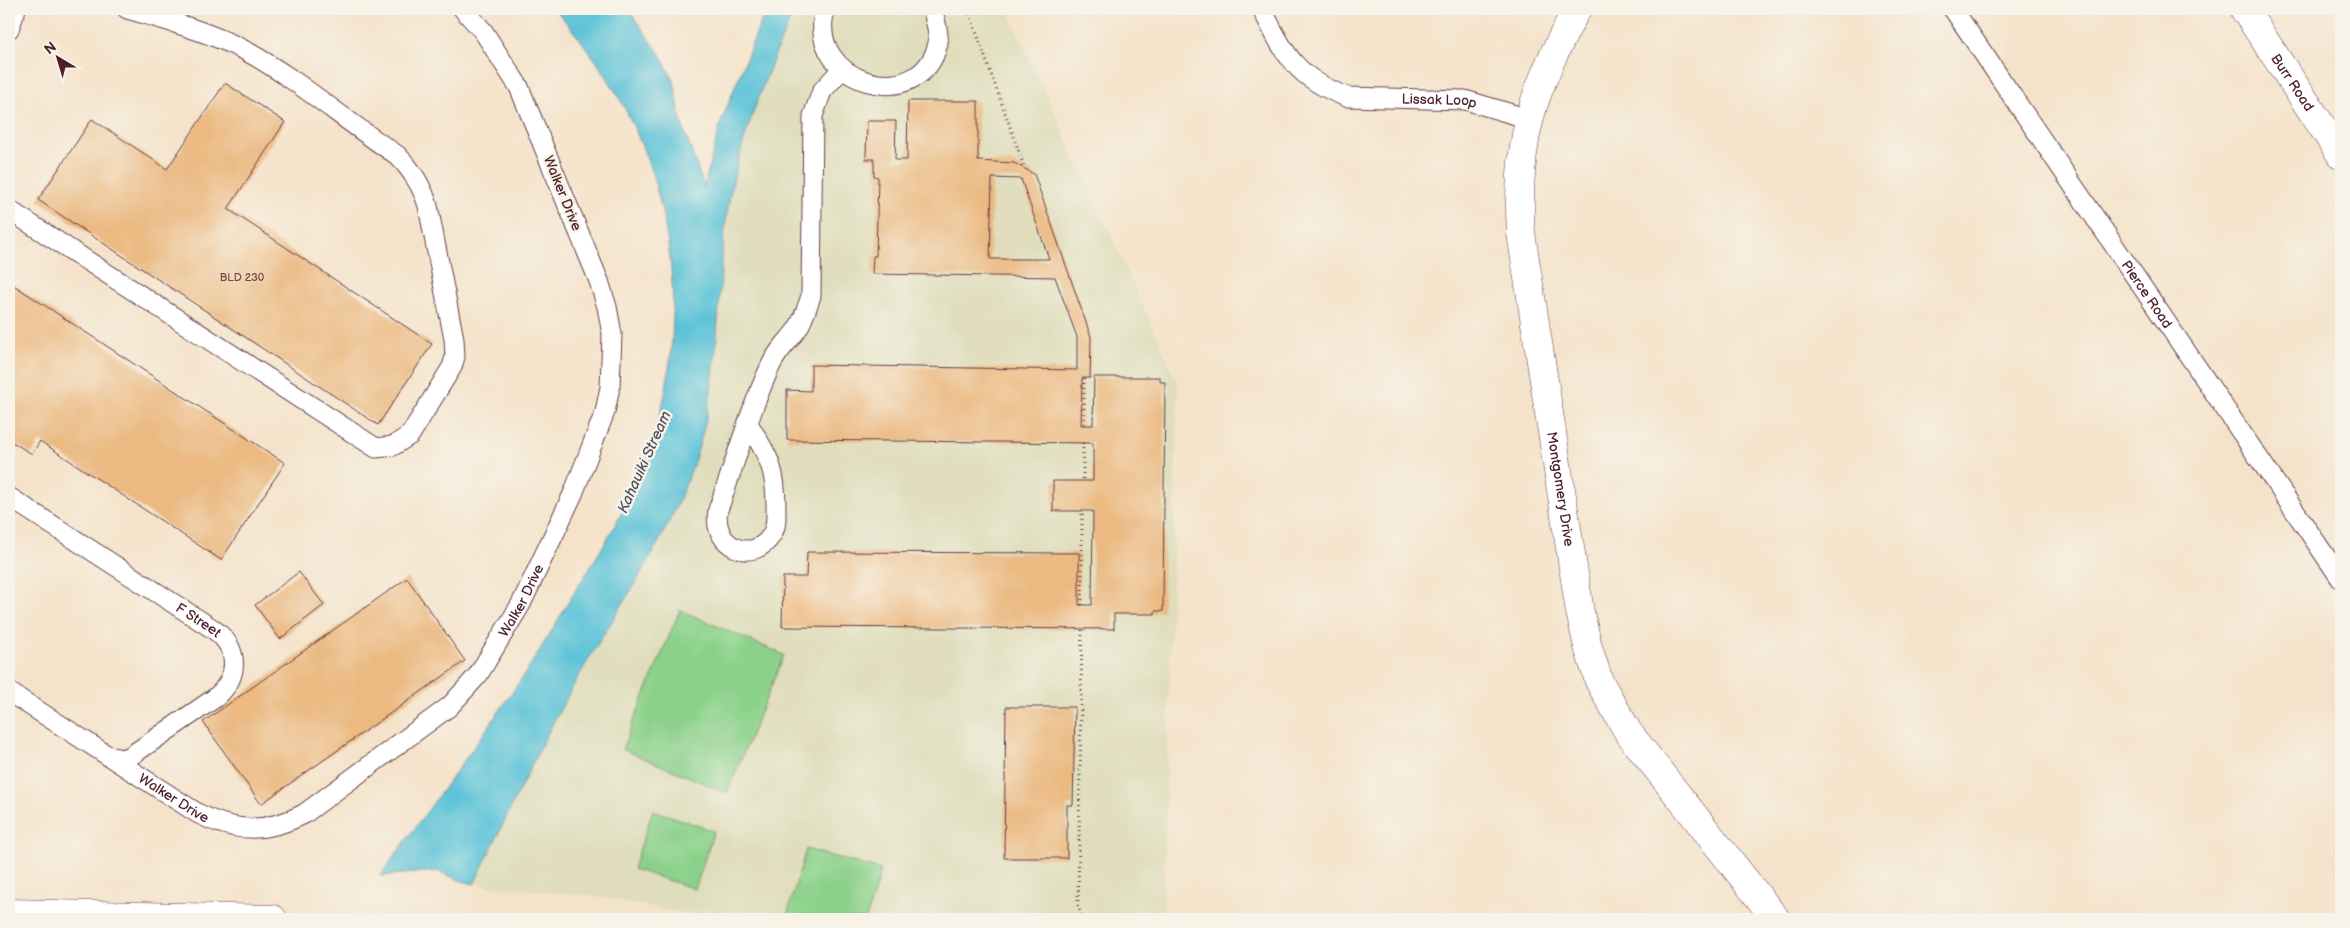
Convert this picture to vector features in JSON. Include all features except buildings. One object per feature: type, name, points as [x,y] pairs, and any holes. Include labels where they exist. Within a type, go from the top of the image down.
[{"type":"street","name":"Montgomery Drive","points":[[1577,9],[1552,53],[1536,91],[1520,165],[1519,199],[1521,233],[1580,612],[1588,647],[1599,681],[1628,732],[1776,919]]},
{"type":"street","name":"Burr Road","points":[[2244,9],[2341,155]]},
{"type":"street","points":[[9,914],[272,919]]},
{"type":"lane","points":[[9,29],[16,9]]},
{"type":"lane","points":[[9,210],[376,448],[393,446],[410,436],[448,376],[452,367],[455,348],[449,311],[424,192],[408,166],[397,155],[275,69],[245,51],[186,26],[127,9]]},
{"type":"lane","name":"Walker Drive","points":[[9,692],[214,822],[252,829],[271,827],[288,822],[304,814],[436,718],[463,692],[491,656],[548,550],[573,494],[604,412],[610,387],[612,334],[607,307],[599,281],[519,87],[483,31],[463,9]]},
{"type":"lane","points":[[825,9],[824,40],[829,53],[842,69],[861,80],[874,83],[902,84],[924,68],[938,42],[933,9]]},
{"type":"lane","name":"Lissak Loop","points":[[1262,9],[1289,60],[1316,84],[1346,97],[1465,100],[1529,119]]},
{"type":"lane","name":"Pierce Road","points":[[1953,9],[2341,579]]},
{"type":"lane","points":[[749,425],[772,465],[775,476],[776,525],[766,542],[748,550],[729,544],[722,538],[716,519],[749,425],[771,365],[780,348],[797,329],[811,296],[813,116],[822,91],[842,69]]},
{"type":"lane","name":"F Street","points":[[9,497],[222,635],[231,650],[234,666],[231,679],[220,694],[129,757],[121,759],[107,755]]},
{"type":"path","points":[[968,9],[1025,169]]},
{"type":"path","points":[[1084,378],[1084,425]]},
{"type":"path","points":[[1083,443],[1083,481]]},
{"type":"path","points":[[1082,511],[1082,605]]},
{"type":"path","points":[[1082,630],[1078,906],[1083,919]]},
{"type":"shaded area","points":[[794,9],[1007,9],[1178,383],[1163,919],[713,919],[600,897],[474,884],[567,697],[657,549],[689,480],[709,406],[717,334],[726,217],[736,169],[759,93]]},
{"type":"green space","points":[[680,610],[784,655],[727,793],[622,749]]},
{"type":"green space","points":[[653,810],[714,831],[695,889],[633,869]]},
{"type":"green space","points":[[806,849],[881,870],[866,919],[801,919],[787,915]]},
{"type":"water","points":[[555,9],[628,9],[660,54],[674,81],[681,121],[704,187],[721,122],[766,9],[794,9],[753,112],[737,165],[726,220],[715,362],[706,418],[699,446],[673,513],[640,575],[567,697],[531,766],[474,884],[437,871],[380,876],[509,698],[607,539],[628,501],[646,460],[665,394],[671,348],[673,302],[669,254],[661,208],[648,163],[630,120],[602,70]]},
{"type":"water label","name":"Kahauiki Stream","points":[[644,462]]}]
